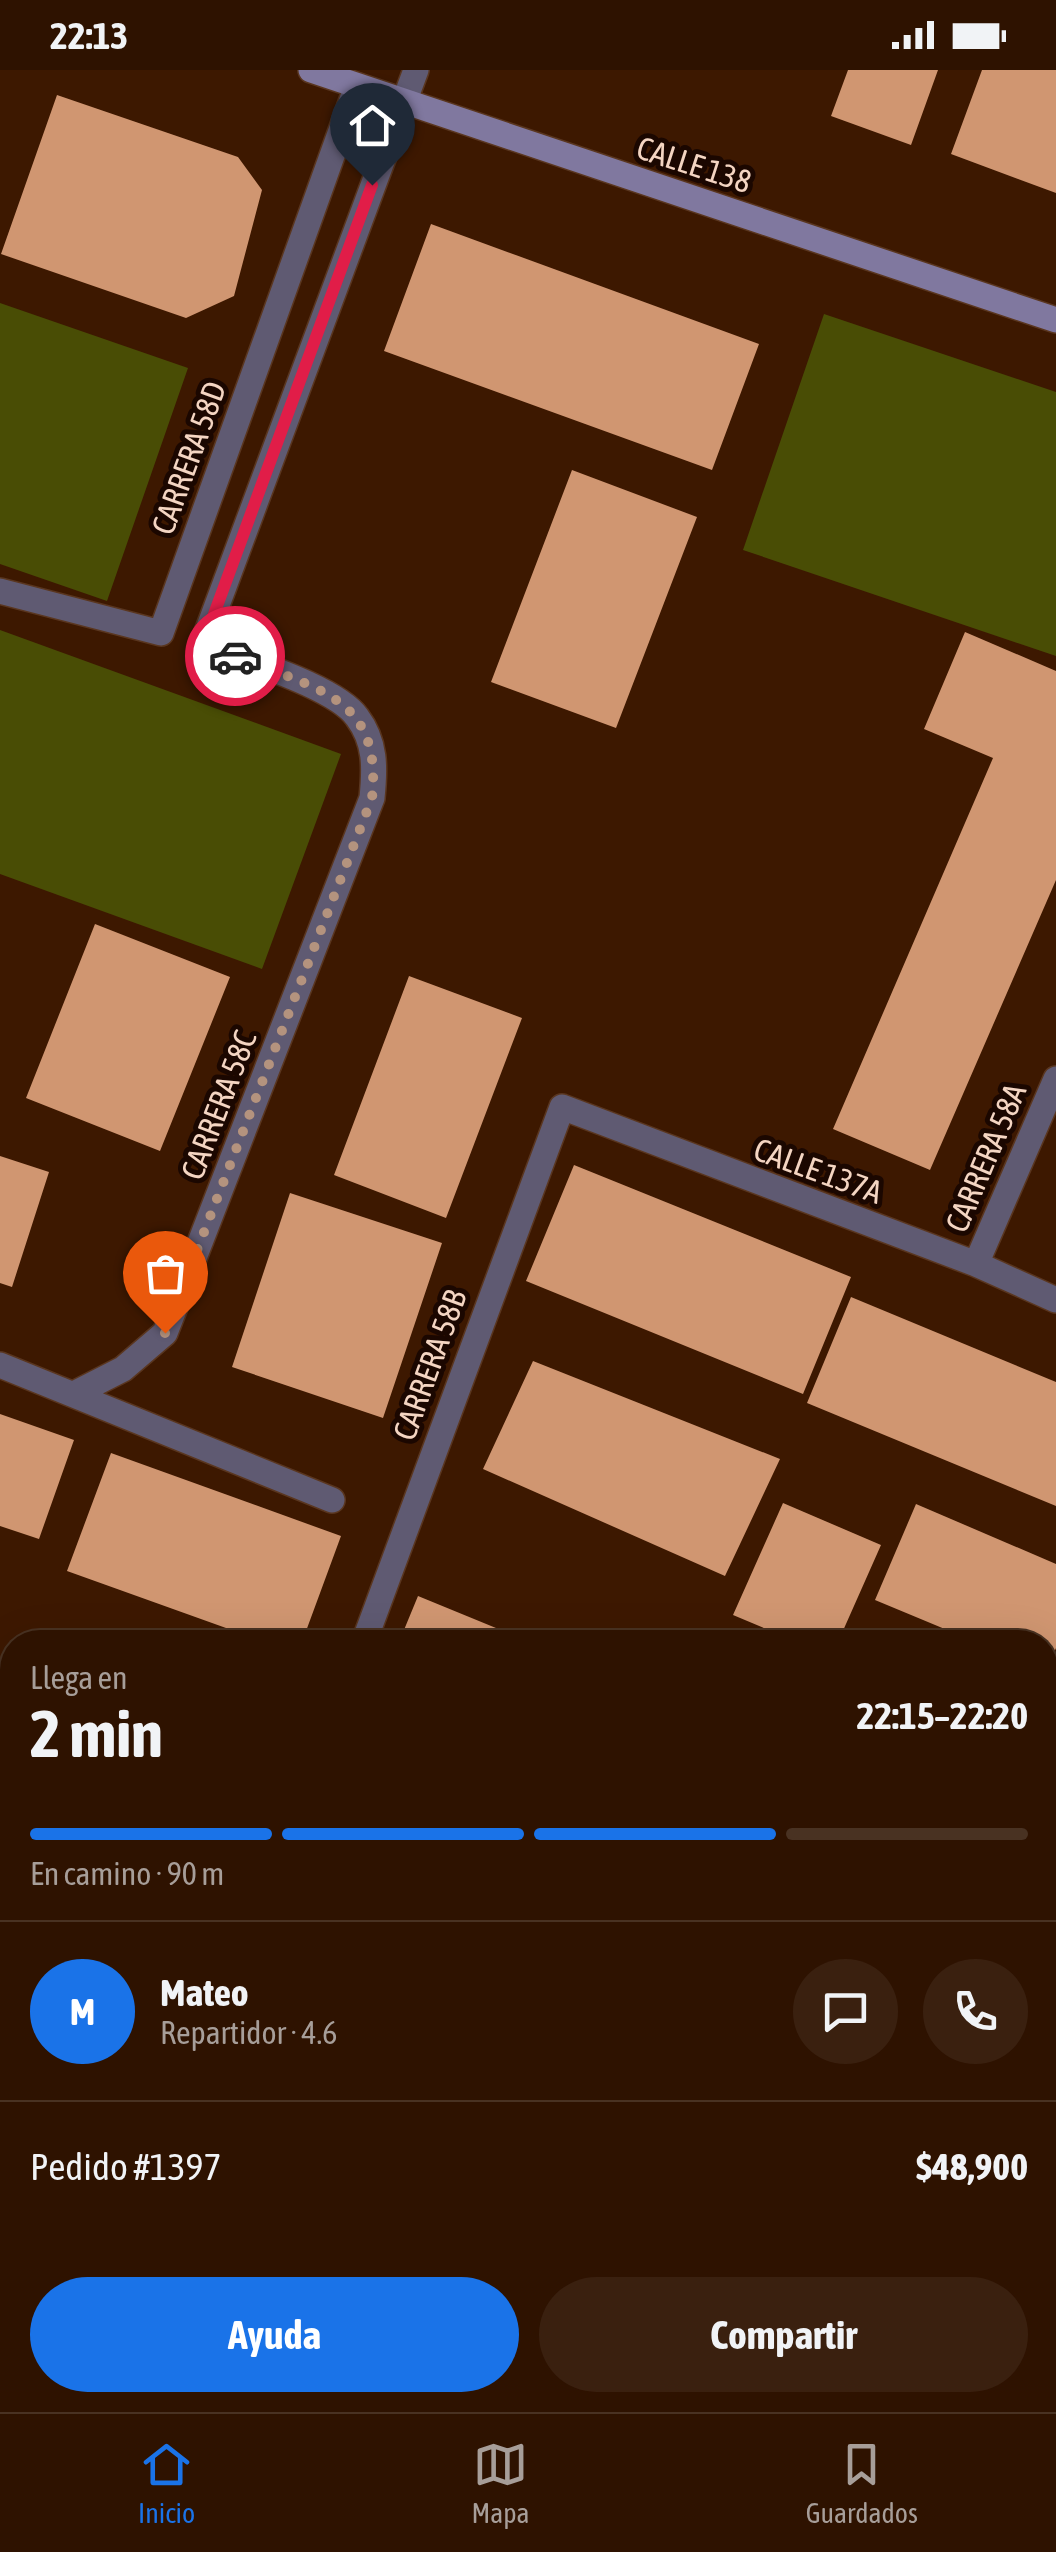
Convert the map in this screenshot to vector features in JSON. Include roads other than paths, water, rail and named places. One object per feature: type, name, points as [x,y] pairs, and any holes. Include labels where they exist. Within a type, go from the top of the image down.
[{"type":"main road","name":"CALLE 138","points":[[311,70],[1056,320]]},
{"type":"street","points":[[278,305],[322,320],[416,70]]},
{"type":"street","name":"CARRERA 58D","points":[[0,591],[160,633],[357,86]]},
{"type":"street","name":"CARRERA 58C","points":[[76,1393],[123,1370],[165,1333],[372,798],[376,764],[368,734],[355,712],[322,693],[203,644],[322,320]]},
{"type":"street","name":"CARRERA 58A","points":[[976,1264],[1056,1079]]},
{"type":"street","name":"CALLE 137A","points":[[558,1110],[568,1106],[697,1161],[976,1264],[1056,1300]]},
{"type":"street","name":"CARRERA 58B","points":[[368,1630],[558,1110]]},
{"type":"street","points":[[0,1365],[332,1500]]}]
